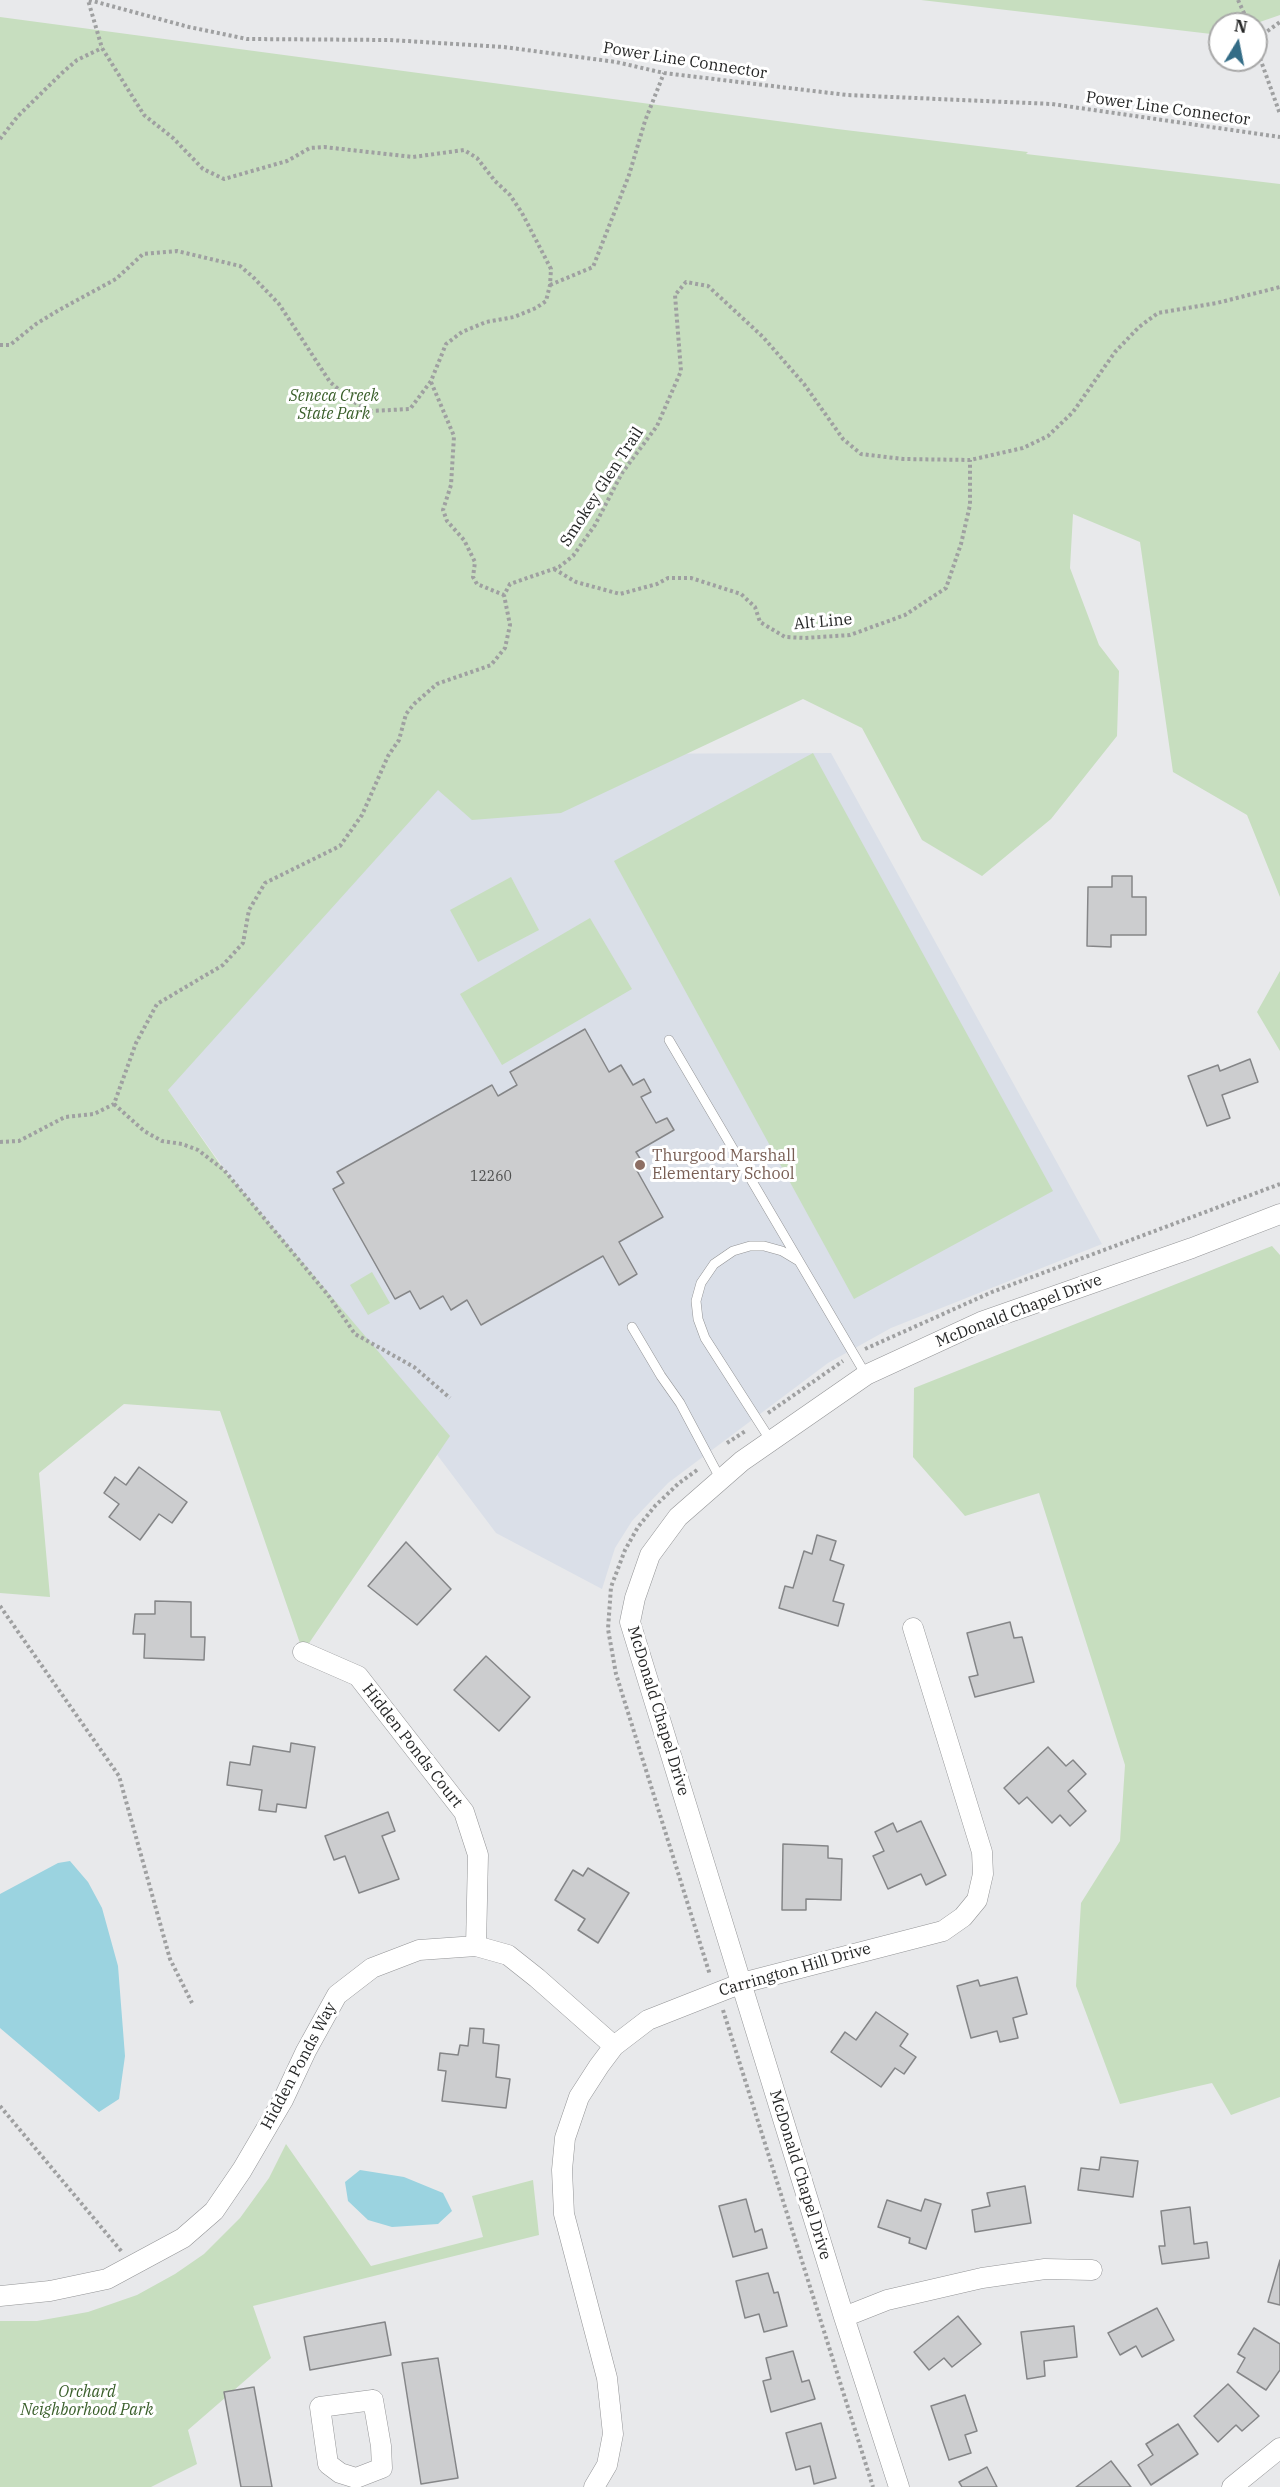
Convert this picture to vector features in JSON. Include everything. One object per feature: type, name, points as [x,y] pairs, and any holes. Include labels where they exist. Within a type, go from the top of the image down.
[{"type":"street","name":"McDonald Chapel Drive","points":[[899,2487],[844,2317],[630,1622],[635,1598],[650,1555],[678,1517],[771,1441],[866,1375],[981,1322],[1280,1214]]},
{"type":"street","name":"Carrington Hill Drive","points":[[594,2487],[608,2465],[613,2434],[607,2378],[564,2214],[562,2170],[564,2138],[579,2097],[614,2046],[648,2020],[742,1983],[943,1931],[963,1917],[977,1900],[983,1874],[982,1852],[913,1628]]},
{"type":"street","name":"Hidden Ponds Court","points":[[303,1652],[358,1676],[464,1812],[478,1855],[476,1946]]},
{"type":"street","name":"Hidden Ponds Way","points":[[0,2296],[50,2291],[107,2279],[183,2238],[214,2211],[242,2170],[283,2100],[306,2051],[337,1995],[372,1968],[419,1950],[476,1946],[508,1955],[614,2046]]},
{"type":"street","points":[[844,2317],[887,2300],[982,2278],[1045,2269],[1092,2270]]},
{"type":"street","points":[[1232,2487],[1280,2448]]},
{"type":"lane","points":[[669,1040],[866,1375]]},
{"type":"lane","points":[[771,1441],[705,1338],[698,1319],[696,1300],[701,1283],[714,1264],[733,1251],[750,1246],[764,1246],[782,1251],[799,1261]]},
{"type":"lane","points":[[632,1327],[660,1376],[680,1403],[721,1480]]},
{"type":"path","points":[[0,345],[10,345],[51,315],[116,279],[143,254],[177,251],[240,266],[253,277],[279,304],[330,382],[352,401],[372,411],[410,409],[431,381],[446,344],[462,332],[486,322],[514,317],[546,301],[551,269],[516,204],[477,158],[464,150],[413,157],[310,148],[287,161],[224,179],[203,169],[173,138],[144,115],[102,48],[88,0]]},
{"type":"path","name":"Power Line Connector","points":[[88,0],[189,27],[247,39],[390,40],[504,47],[616,62],[664,73],[847,95],[1052,104],[1280,137]]},
{"type":"path","points":[[0,139],[18,116],[62,73],[77,60],[102,48]]},
{"type":"path","points":[[1265,72],[1280,114]]},
{"type":"path","points":[[550,285],[592,267],[630,175],[645,121],[664,73]]},
{"type":"path","name":"Smokey Glen Trail","points":[[504,595],[510,584],[554,569],[573,556],[595,525],[622,473],[657,426],[681,371],[675,295],[686,282],[708,286],[763,337],[804,384],[843,439],[861,454],[903,459],[970,460],[1023,448],[1048,436],[1073,412],[1115,352],[1158,313],[1217,303],[1280,287]]},
{"type":"path","points":[[0,1142],[20,1141],[65,1117],[94,1114],[114,1104],[136,1043],[157,1004],[223,965],[243,943],[249,910],[265,883],[340,846],[362,814],[388,756],[399,740],[406,714],[414,704],[437,684],[491,665],[505,648],[510,625],[504,595],[477,584],[473,577],[475,562],[465,540],[447,521],[443,510],[451,485],[454,436],[431,381]]},
{"type":"path","name":"Alt Line","points":[[554,569],[576,582],[620,594],[657,584],[668,578],[691,578],[741,594],[754,607],[760,622],[785,637],[805,639],[850,635],[905,615],[946,588],[961,544],[970,505],[970,460]]},
{"type":"path","points":[[114,1104],[144,1131],[162,1141],[182,1144],[198,1150],[224,1170],[322,1287],[355,1334],[414,1367],[450,1398]]},
{"type":"path","points":[[862,1351],[992,1292],[1280,1184]]},
{"type":"path","points":[[768,1413],[843,1361]]},
{"type":"path","points":[[727,1443],[747,1430]]},
{"type":"path","points":[[0,1606],[119,1776],[170,1959],[192,2003]]},
{"type":"path","points":[[722,2006],[873,2487]]},
{"type":"path","points":[[0,2106],[134,2266]]},
{"type":"shaded area","name":"Thurgood Marshall Elementary School","points":[[496,695],[578,754],[831,753],[1102,1244],[891,1328],[828,1363],[668,1483],[632,1521],[615,1548],[602,1589],[496,1533],[279,1245],[165,1086]]},
{"type":"green space","points":[[921,0],[1280,0],[1280,15],[1268,19],[1268,12],[1208,12],[1208,34]]},
{"type":"green space","name":"Seneca Creek State Park","points":[[0,17],[837,129],[1028,152],[1026,154],[1280,184],[1280,897],[1247,815],[1173,772],[1140,542],[1073,514],[1070,568],[1099,645],[1119,671],[1117,736],[1051,819],[982,876],[922,840],[862,728],[803,699],[561,813],[472,820],[438,790],[168,1090],[224,1170],[450,1436],[303,1652],[220,1411],[124,1404],[39,1473],[50,1597],[0,1593]]},
{"type":"green space","points":[[813,753],[1053,1191],[854,1299],[614,861]]},
{"type":"green space","points":[[511,877],[539,930],[478,962],[450,910]]},
{"type":"green space","points":[[590,918],[632,989],[502,1065],[460,994]]},
{"type":"green space","points":[[1280,971],[1280,1051],[1257,1012]]},
{"type":"green space","points":[[1272,1246],[1280,1255],[1280,2097],[1231,2115],[1212,2083],[1120,2104],[1076,1986],[1081,1903],[1120,1841],[1125,1765],[1039,1493],[965,1516],[913,1457],[914,1388]]},
{"type":"green space","points":[[372,1272],[390,1303],[368,1315],[350,1285]]},
{"type":"green space","name":"Orchard Neighborhood Park","points":[[286,2144],[371,2266],[483,2237],[472,2196],[533,2180],[539,2235],[253,2306],[271,2358],[188,2430],[197,2464],[151,2487],[0,2487],[0,2321],[37,2321],[88,2312],[137,2295],[175,2274],[204,2254],[240,2218],[269,2178]]},
{"type":"water","points":[[70,1861],[88,1882],[102,1908],[118,1966],[125,2056],[119,2099],[99,2112],[0,2028],[0,1894],[58,1863]]},
{"type":"water","points":[[360,2170],[404,2177],[443,2193],[452,2211],[438,2224],[392,2227],[368,2220],[348,2201],[345,2182]]},
{"type":"building","points":[[1112,876],[1132,876],[1132,897],[1146,897],[1146,935],[1111,935],[1111,947],[1087,946],[1088,887],[1112,887]]},
{"type":"building","points":[[585,1029],[609,1072],[621,1065],[633,1085],[644,1079],[651,1092],[641,1097],[656,1123],[667,1118],[674,1130],[636,1152],[644,1165],[636,1169],[663,1217],[619,1242],[637,1274],[619,1285],[603,1256],[481,1325],[467,1300],[451,1310],[443,1296],[420,1309],[410,1291],[395,1299],[333,1189],[344,1183],[337,1172],[492,1085],[498,1096],[517,1085],[510,1072]]},
{"type":"building","points":[[1250,1059],[1258,1082],[1222,1095],[1230,1118],[1207,1126],[1188,1076],[1218,1065],[1220,1071]]},
{"type":"building","points":[[139,1467],[187,1502],[172,1523],[159,1514],[140,1540],[109,1517],[119,1504],[104,1493],[115,1477],[126,1485]]},
{"type":"building","points":[[817,1535],[836,1541],[830,1560],[844,1565],[833,1601],[844,1604],[838,1626],[779,1608],[785,1586],[793,1588],[804,1551],[812,1554]]},
{"type":"building","points":[[406,1542],[451,1589],[417,1625],[368,1586]]},
{"type":"building","points":[[155,1601],[191,1602],[191,1637],[205,1637],[204,1660],[144,1658],[145,1634],[133,1634],[135,1614],[155,1614]]},
{"type":"building","points":[[1010,1622],[1014,1638],[1022,1637],[1034,1682],[975,1697],[969,1677],[978,1675],[967,1633]]},
{"type":"building","points":[[486,1656],[530,1697],[499,1731],[454,1690]]},
{"type":"building","points":[[291,1743],[315,1747],[306,1808],[277,1804],[276,1812],[259,1810],[262,1790],[227,1785],[230,1762],[250,1765],[253,1746],[290,1752]]},
{"type":"building","points":[[1048,1747],[1066,1766],[1073,1760],[1086,1774],[1068,1791],[1086,1811],[1070,1826],[1060,1815],[1052,1823],[1027,1797],[1019,1804],[1004,1788]]},
{"type":"building","points":[[388,1812],[395,1831],[382,1836],[399,1879],[359,1893],[345,1856],[334,1860],[325,1836]]},
{"type":"building","points":[[921,1821],[946,1875],[926,1885],[921,1874],[888,1889],[873,1856],[884,1851],[875,1832],[893,1823],[897,1832]]},
{"type":"building","points":[[783,1844],[828,1846],[828,1858],[842,1859],[841,1900],[806,1899],[806,1910],[782,1910]]},
{"type":"building","points":[[588,1868],[629,1893],[598,1943],[578,1930],[585,1919],[555,1900],[573,1870],[583,1876]]},
{"type":"building","points":[[1017,1977],[1027,2014],[1013,2018],[1018,2038],[1000,2042],[997,2031],[971,2038],[957,1986],[978,1980],[980,1986]]},
{"type":"building","points":[[876,2012],[908,2034],[900,2046],[916,2057],[904,2074],[895,2068],[881,2087],[831,2052],[845,2032],[856,2040]]},
{"type":"building","points":[[470,2028],[484,2029],[483,2043],[499,2045],[496,2077],[510,2079],[506,2108],[442,2101],[446,2071],[438,2070],[440,2053],[458,2055],[460,2045],[468,2046]]},
{"type":"building","points":[[1101,2157],[1138,2161],[1133,2197],[1078,2190],[1081,2168],[1099,2170]]},
{"type":"building","points":[[1025,2186],[1031,2223],[975,2232],[972,2210],[990,2206],[987,2193]]},
{"type":"building","points":[[746,2199],[755,2232],[762,2229],[767,2248],[733,2257],[719,2206]]},
{"type":"building","points":[[925,2199],[941,2204],[926,2249],[909,2243],[910,2238],[878,2227],[887,2200],[921,2211]]},
{"type":"building","points":[[1190,2207],[1194,2244],[1207,2242],[1209,2258],[1162,2264],[1159,2246],[1165,2246],[1161,2211]]},
{"type":"building","points":[[1280,2260],[1280,2305],[1268,2302]]},
{"type":"building","points":[[768,2273],[774,2293],[778,2292],[787,2326],[764,2332],[759,2314],[745,2318],[736,2281]]},
{"type":"building","points":[[1157,2308],[1174,2340],[1142,2357],[1136,2346],[1120,2355],[1108,2333]]},
{"type":"building","points":[[958,2316],[981,2344],[952,2367],[944,2358],[929,2370],[914,2352]]},
{"type":"building","points":[[385,2322],[391,2355],[310,2370],[304,2337]]},
{"type":"building","points":[[1074,2326],[1077,2357],[1044,2361],[1045,2376],[1027,2379],[1021,2332]]},
{"type":"building","points":[[1254,2328],[1280,2344],[1280,2370],[1266,2390],[1237,2372],[1245,2358],[1238,2354]]},
{"type":"building","points":[[793,2351],[802,2382],[809,2380],[815,2399],[771,2412],[763,2381],[771,2379],[766,2358]]},
{"type":"building","points":[[438,2358],[458,2478],[421,2484],[402,2363]]},
{"type":"building","points":[[1228,2384],[1259,2416],[1242,2431],[1236,2425],[1218,2442],[1194,2416]]},
{"type":"building","points":[[254,2387],[272,2487],[241,2487],[224,2392]]},
{"type":"building","points":[[965,2395],[977,2431],[965,2435],[971,2453],[949,2460],[931,2406]]},
{"type":"building","points":[[821,2423],[836,2478],[814,2484],[810,2466],[796,2470],[786,2433]]},
{"type":"building","points":[[1178,2424],[1198,2454],[1151,2485],[1138,2465],[1153,2455],[1146,2444]]},
{"type":"building","points":[[1111,2461],[1131,2487],[1076,2487]]},
{"type":"building","points":[[987,2467],[997,2487],[962,2487],[959,2482]]},
{"type":"place","name":"Thurgood Marshall Elementary School","points":[[640,1165]]}]
